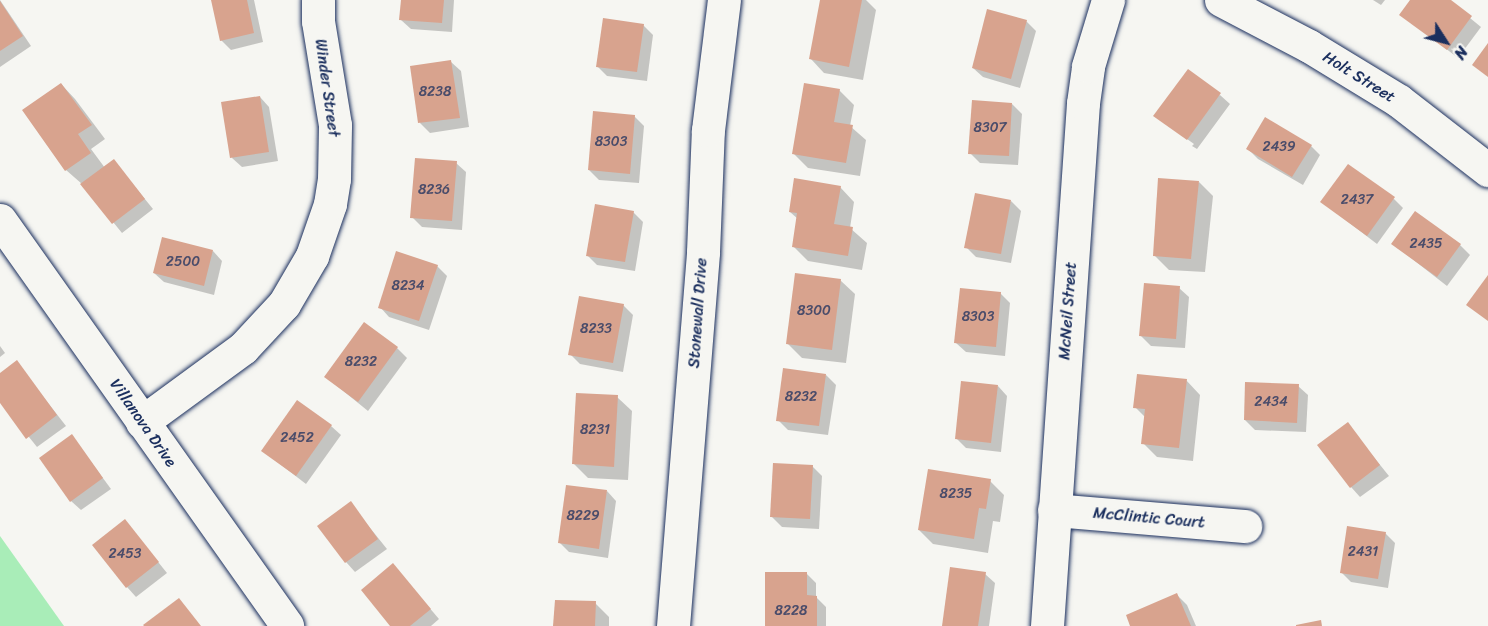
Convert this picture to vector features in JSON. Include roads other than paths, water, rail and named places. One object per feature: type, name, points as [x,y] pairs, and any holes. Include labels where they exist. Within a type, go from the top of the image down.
[{"type":"street","name":"Winder Street","points":[[142,422],[243,348],[284,304],[312,256],[330,204],[334,178],[335,136],[318,21],[318,0]]},
{"type":"street","name":"Stonewall Drive","points":[[673,626],[703,252],[708,130],[724,0]]},
{"type":"street","name":"McNeil Street","points":[[1047,626],[1083,103],[1088,66],[1108,0]]},
{"type":"street","name":"Holt Street","points":[[1221,0],[1309,46],[1399,101],[1488,170]]},
{"type":"street","name":"Villanova Drive","points":[[0,220],[288,626]]},
{"type":"street","name":"McClintic Court","points":[[1054,510],[1245,526]]}]
